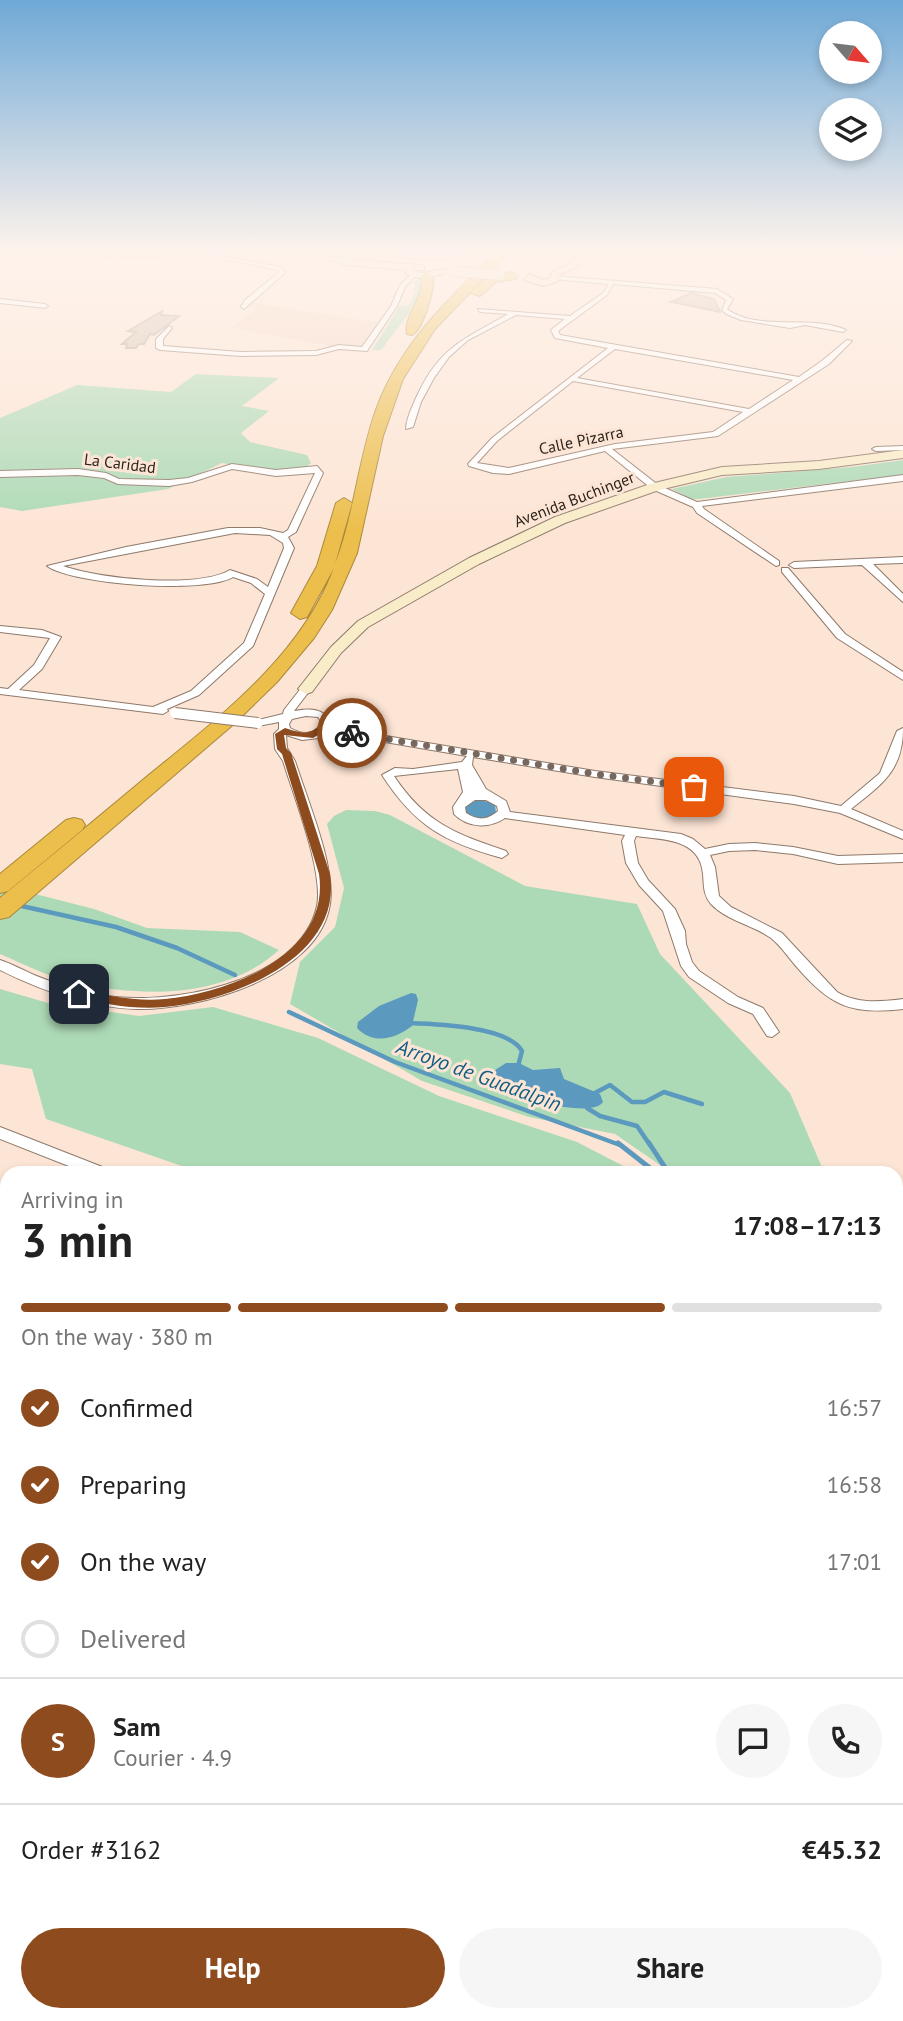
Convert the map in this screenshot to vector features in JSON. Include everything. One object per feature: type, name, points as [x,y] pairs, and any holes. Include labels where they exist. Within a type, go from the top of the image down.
[{"type":"highway","points":[[125,783],[213,710],[241,683],[280,641],[311,597],[338,530],[366,411],[386,369],[407,345]]},
{"type":"highway","points":[[0,886],[216,729],[260,688],[300,644],[339,583],[353,543],[382,413],[410,345]]},
{"type":"highway","points":[[0,911],[95,819]]},
{"type":"street","points":[[160,345],[160,348],[242,354],[316,353],[339,347],[364,349],[367,345]]},
{"type":"street","points":[[410,427],[428,380],[458,345]]},
{"type":"street","points":[[599,345],[800,379]]},
{"type":"street","name":"Calle Pizarra","points":[[612,348],[498,438],[475,458],[472,464],[509,471],[606,448],[715,434],[846,345]]},
{"type":"street","points":[[573,379],[750,411]]},
{"type":"street","points":[[606,448],[655,487],[697,505],[903,478]]},
{"type":"street","points":[[876,449],[903,448]]},
{"type":"street","name":"Avenida Buchinger","points":[[287,723],[289,712],[348,636],[474,561],[538,530],[655,487],[722,471],[818,465],[903,454]]},
{"type":"street","name":"La Caridad","points":[[0,474],[78,472],[106,476],[118,481],[169,483],[189,480],[232,466],[275,473],[317,470],[319,473],[297,522],[292,532],[284,536]]},
{"type":"street","points":[[697,505],[700,511],[785,566],[841,635],[903,677]]},
{"type":"street","points":[[154,710],[195,693],[242,651],[253,637],[271,594],[289,548],[288,541],[284,536],[254,529],[226,532],[72,566],[130,582],[203,580],[228,577],[230,573],[254,581],[271,594]]},
{"type":"street","points":[[785,566],[903,560]]},
{"type":"street","points":[[865,562],[903,600]]},
{"type":"street","points":[[0,629],[56,637],[38,667],[6,692]]},
{"type":"street","points":[[286,753],[326,729],[328,723],[326,717],[313,712],[306,699],[306,689]]},
{"type":"street","points":[[6,692],[258,723],[287,723],[313,712]]},
{"type":"street","points":[[287,723],[296,736],[344,732]]},
{"type":"street","points":[[0,965],[36,983],[79,994],[135,1003],[164,1003],[236,986],[256,978],[294,953],[318,923],[327,892],[324,874],[286,753],[281,749],[279,734],[287,723]]},
{"type":"street","points":[[328,723],[344,732],[469,759],[794,800],[843,810],[903,835]]},
{"type":"street","points":[[843,810],[885,775],[903,731]]},
{"type":"street","points":[[469,759],[481,792],[502,804],[503,814]]},
{"type":"street","points":[[469,759],[463,771],[469,792],[459,810],[468,820],[487,822],[503,814],[631,834],[681,838],[704,853],[709,862],[710,894],[718,903],[779,938],[828,994],[845,1003],[867,1008],[903,1004]]},
{"type":"street","points":[[469,759],[413,772],[394,771],[388,775],[406,801],[434,829],[449,837],[502,854]]},
{"type":"street","points":[[465,800],[476,796],[489,797]]},
{"type":"street","points":[[631,834],[628,841],[632,863],[643,882],[669,909],[686,963],[694,974],[733,1000],[758,1010],[772,1032]]},
{"type":"street","points":[[704,853],[722,847],[737,846],[802,852],[836,860],[875,856],[903,858]]},
{"type":"street","points":[[0,1133],[84,1166]]},
{"type":"shaded area","points":[[327,345],[365,345],[359,348]]},
{"type":"green space","points":[[375,345],[385,345],[381,350],[372,350]]},
{"type":"green space","points":[[196,374],[279,378],[242,406],[269,411],[241,433],[250,442],[307,455],[311,463],[306,467],[274,472],[222,463],[168,489],[22,511],[0,507],[0,418],[77,385],[171,392]]},
{"type":"green space","points":[[903,460],[903,475],[699,499],[691,499],[672,489],[726,477]]},
{"type":"green space","points":[[346,810],[375,811],[390,815],[525,886],[637,904],[660,954],[790,1093],[821,1166],[661,1166],[615,1134],[529,1117],[422,1081],[290,1004],[300,962],[335,927],[344,888],[327,824],[334,816]]},
{"type":"green space","points":[[0,885],[94,909],[147,928],[240,932],[279,950],[258,966],[235,977],[184,990],[131,991],[70,982],[0,954]]},
{"type":"green space","points":[[0,989],[48,1003],[139,1016],[213,1007],[318,1038],[439,1096],[577,1142],[623,1166],[182,1166],[46,1119],[32,1069],[0,1064]]},
{"type":"water","points":[[477,799],[495,804],[496,813],[480,818],[468,814],[465,811],[466,805]]},
{"type":"water","points":[[411,993],[416,994],[418,1000],[412,1026],[406,1030],[392,1037],[378,1038],[364,1034],[357,1028],[358,1022],[379,1006]]},
{"type":"water","points":[[506,1063],[519,1063],[533,1070],[560,1068],[564,1079],[600,1094],[603,1102],[595,1107],[566,1107],[513,1093],[491,1081],[495,1070]]},
{"type":"waterway","name":"Arroyo de Guadalpin","points":[[17,905],[116,927],[177,948],[235,975]]},
{"type":"waterway","name":"Arroyo de Guadalpin","points":[[289,1012],[395,1062],[620,1145]]},
{"type":"waterway","points":[[407,1023],[469,1028],[502,1036],[522,1051],[518,1066]]},
{"type":"waterway","points":[[593,1094],[610,1085],[632,1102],[645,1102],[664,1092],[702,1104]]},
{"type":"waterway","points":[[587,1108],[600,1116],[637,1126],[650,1145]]},
{"type":"waterway","name":"Arroyo de Guadalpin","points":[[618,1143],[647,1166]]},
{"type":"waterway","points":[[649,1143],[664,1166]]},
{"type":"way so far","points":[[352,733],[595,774],[694,787]]},
{"type":"route","points":[[79,994],[135,1003],[164,1003],[190,999],[256,978],[294,953],[318,923],[325,907],[327,892],[324,874],[286,753],[281,749],[279,734],[285,730],[296,736],[313,736],[326,729],[328,723],[344,732],[352,733]]}]
